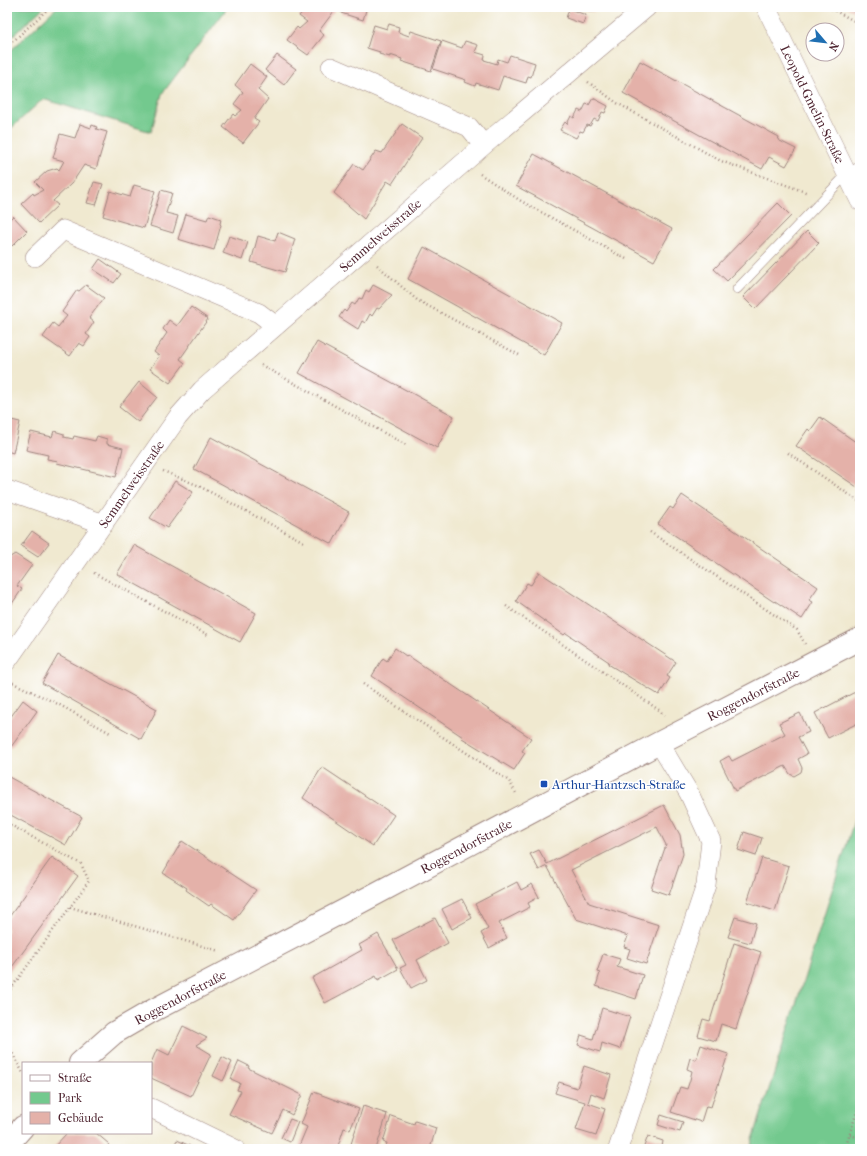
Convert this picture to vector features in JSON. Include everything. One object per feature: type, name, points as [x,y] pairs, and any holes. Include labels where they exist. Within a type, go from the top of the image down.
[{"type":"street","name":"Semmelweisstraße","points":[[7,661],[178,417],[202,390],[484,145],[647,7]]},
{"type":"street","name":"Leopold-Gmelin-Straße","points":[[766,7],[853,170],[860,201]]},
{"type":"street","points":[[331,67],[469,127],[484,145]]},
{"type":"street","points":[[35,257],[63,230],[259,313],[276,326]]},
{"type":"street","points":[[7,490],[104,524]]},
{"type":"street","name":"Roggendorfstraße","points":[[81,1062],[114,1033],[152,1011],[659,743],[860,639]]},
{"type":"street","points":[[618,1149],[706,885],[711,841],[689,793],[659,743]]},
{"type":"street","points":[[152,1108],[235,1149]]},
{"type":"street","points":[[7,1146],[22,1128]]},
{"type":"lane","points":[[738,289],[823,199],[853,170]]},
{"type":"path","points":[[7,47],[50,7]]},
{"type":"path","points":[[828,7],[860,24]]},
{"type":"path","points":[[572,70],[617,103],[721,161],[823,199]]},
{"type":"path","points":[[463,164],[521,201],[628,260]]},
{"type":"path","points":[[361,252],[417,300],[521,356]]},
{"type":"path","points":[[242,355],[406,445]]},
{"type":"path","points":[[788,453],[860,502]]},
{"type":"path","points":[[146,464],[197,485],[304,542]]},
{"type":"path","points":[[650,532],[797,630],[816,662]]},
{"type":"path","points":[[76,563],[208,635]]},
{"type":"path","points":[[506,606],[659,710],[680,732]]},
{"type":"path","points":[[7,680],[58,704],[112,734]]},
{"type":"path","points":[[363,684],[508,781],[528,813]]},
{"type":"path","points":[[7,823],[81,864],[89,881],[7,994]]},
{"type":"path","points":[[70,907],[250,960]]},
{"type":"path","points":[[7,1044],[22,1071]]},
{"type":"path","points":[[845,1149],[860,1102]]},
{"type":"path","points":[[850,1135],[860,1138]]},
{"type":"green space","points":[[7,7],[44,7],[7,41]]},
{"type":"green space","points":[[57,7],[228,7],[162,94],[151,132],[43,99],[7,132],[7,54]]},
{"type":"green space","points":[[860,802],[860,1149],[750,1149]]},
{"type":"building","points":[[306,7],[328,7],[334,11],[319,31],[324,35],[308,55],[287,40],[297,27],[299,29],[307,22],[299,16]]},
{"type":"building","points":[[343,7],[367,7],[363,20],[341,13]]},
{"type":"building","points":[[577,7],[595,7],[593,12]]},
{"type":"building","points":[[846,7],[860,7],[860,14]]},
{"type":"building","points":[[569,9],[586,15],[583,24],[566,18]]},
{"type":"building","points":[[389,24],[399,27],[398,32],[409,36],[411,31],[441,41],[431,71],[401,61],[402,59],[390,55],[390,57],[379,54],[380,52],[367,48],[374,25],[387,29]]},
{"type":"building","points":[[442,41],[462,48],[465,41],[478,45],[475,52],[485,55],[484,60],[497,64],[498,59],[507,62],[510,55],[535,63],[531,77],[528,76],[526,83],[503,76],[498,90],[476,83],[475,86],[465,82],[466,80],[433,69]]},
{"type":"building","points":[[277,55],[296,69],[284,85],[265,70]]},
{"type":"building","points":[[640,61],[779,137],[778,140],[796,149],[786,166],[769,157],[762,169],[623,93]]},
{"type":"building","points":[[250,64],[267,77],[258,90],[268,99],[254,119],[259,122],[243,143],[223,127],[233,114],[235,116],[242,110],[234,104],[243,92],[235,85]]},
{"type":"building","points":[[593,98],[608,106],[605,113],[602,112],[598,121],[594,119],[590,126],[587,125],[583,132],[580,131],[576,138],[560,130],[565,122],[567,124],[571,116],[574,118],[578,110],[582,112],[586,104],[589,105]]},
{"type":"building","points":[[80,124],[91,128],[92,125],[97,127],[96,129],[107,132],[96,169],[84,165],[72,183],[53,201],[58,205],[39,223],[21,204],[33,193],[34,195],[43,190],[35,182],[47,171],[57,168],[59,170],[64,161],[53,158],[60,134],[75,138]]},
{"type":"building","points":[[402,124],[422,138],[392,184],[387,181],[364,219],[334,193],[354,164],[363,170],[376,151],[382,153]]},
{"type":"building","points":[[534,154],[672,229],[654,261],[516,186]]},
{"type":"building","points":[[94,182],[103,184],[96,205],[87,203]]},
{"type":"building","points":[[134,185],[155,191],[144,228],[103,216],[110,191],[130,197]]},
{"type":"building","points":[[161,190],[172,193],[166,213],[178,216],[173,233],[150,226]]},
{"type":"building","points":[[778,203],[791,216],[727,281],[714,269]]},
{"type":"building","points":[[186,214],[207,220],[209,215],[221,219],[221,225],[214,250],[178,239]]},
{"type":"building","points":[[13,216],[27,231],[12,246],[7,240],[7,222]]},
{"type":"building","points":[[807,231],[819,243],[755,309],[743,297]]},
{"type":"building","points":[[278,232],[295,239],[285,272],[251,262],[258,236],[275,241]]},
{"type":"building","points":[[229,236],[248,242],[242,260],[223,253]]},
{"type":"building","points":[[424,247],[562,323],[544,355],[408,279]]},
{"type":"building","points":[[100,259],[121,274],[114,283],[93,269]]},
{"type":"building","points":[[86,285],[104,298],[89,318],[94,322],[86,334],[90,337],[84,346],[79,343],[70,356],[43,337],[53,323],[58,327],[67,316],[62,312],[77,290],[79,291]]},
{"type":"building","points":[[373,285],[392,295],[379,309],[377,308],[372,316],[370,314],[365,323],[362,321],[358,329],[339,317],[344,310],[346,312],[352,303],[355,305],[359,298],[362,299],[366,290],[369,292]]},
{"type":"building","points":[[191,307],[208,319],[180,359],[185,363],[170,383],[150,369],[159,356],[154,352],[167,333],[163,329],[169,320],[177,326]]},
{"type":"building","points":[[317,342],[454,416],[437,448],[299,373]]},
{"type":"building","points":[[139,382],[157,397],[138,422],[119,407]]},
{"type":"building","points":[[820,417],[860,445],[860,489],[796,446],[808,429],[810,431]]},
{"type":"building","points":[[7,419],[20,422],[13,453],[7,451]]},
{"type":"building","points":[[54,431],[64,434],[64,437],[73,439],[74,436],[95,441],[97,436],[107,439],[107,444],[123,448],[116,477],[57,463],[58,461],[47,459],[48,455],[26,450],[31,432],[52,437]]},
{"type":"building","points":[[211,437],[349,512],[332,544],[194,469]]},
{"type":"building","points":[[175,481],[193,492],[167,528],[150,518]]},
{"type":"building","points":[[682,495],[818,587],[809,600],[813,602],[802,619],[775,601],[774,602],[658,524],[670,507],[673,509]]},
{"type":"building","points":[[32,531],[49,543],[38,557],[21,546]]},
{"type":"building","points":[[134,545],[256,613],[240,642],[117,574]]},
{"type":"building","points":[[15,554],[32,565],[17,586],[22,589],[7,611],[7,559]]},
{"type":"building","points":[[539,572],[676,662],[667,676],[670,678],[659,695],[608,664],[609,662],[566,633],[564,635],[516,601],[527,583],[531,585]]},
{"type":"building","points":[[395,648],[531,738],[522,751],[525,753],[514,770],[462,738],[463,737],[372,676],[383,658],[387,661]]},
{"type":"building","points":[[58,655],[157,709],[141,739],[42,683]]},
{"type":"building","points":[[857,691],[860,696],[860,722],[828,738],[815,713]]},
{"type":"building","points":[[23,700],[37,711],[11,747],[7,744],[7,722]]},
{"type":"building","points":[[800,713],[809,732],[798,737],[807,754],[798,759],[802,768],[801,772],[794,776],[790,774],[785,766],[735,791],[720,761],[729,756],[732,761],[785,734],[779,723]]},
{"type":"building","points":[[322,767],[394,815],[373,846],[303,798]]},
{"type":"building","points":[[7,776],[82,817],[66,845],[7,813]]},
{"type":"building","points":[[664,805],[680,835],[683,854],[669,895],[651,889],[666,845],[657,827],[571,870],[589,903],[659,925],[646,964],[627,958],[630,949],[624,947],[628,936],[576,919],[547,866],[539,870],[530,854],[539,850],[547,864]]},
{"type":"building","points":[[744,832],[762,838],[756,856],[738,850]]},
{"type":"building","points":[[182,841],[256,890],[234,920],[211,904],[209,906],[186,890],[187,888],[163,873]]},
{"type":"building","points":[[52,857],[78,876],[7,974],[7,920]]},
{"type":"building","points":[[762,858],[789,866],[775,911],[747,902]]},
{"type":"building","points":[[517,882],[521,890],[532,884],[539,897],[528,903],[530,907],[499,923],[507,938],[489,948],[481,933],[488,929],[475,904]]},
{"type":"building","points":[[462,899],[472,918],[452,929],[442,909]]},
{"type":"building","points":[[735,917],[756,923],[750,943],[728,937]]},
{"type":"building","points":[[435,918],[448,943],[417,960],[427,980],[411,988],[400,968],[406,965],[393,940]]},
{"type":"building","points":[[378,934],[398,969],[378,980],[376,976],[325,1003],[312,978],[362,950],[359,945]]},
{"type":"building","points":[[734,943],[761,952],[736,1029],[721,1024],[716,1041],[698,1036],[703,1019],[710,1021]]},
{"type":"building","points":[[603,954],[620,959],[617,967],[643,975],[636,999],[596,986],[600,973],[597,972]]},
{"type":"building","points":[[602,1008],[630,1017],[620,1049],[602,1043],[600,1052],[578,1045],[581,1035],[593,1039]]},
{"type":"building","points":[[183,1026],[207,1038],[196,1045],[211,1054],[191,1096],[152,1078],[151,1062],[157,1049],[169,1055]]},
{"type":"building","points":[[701,1045],[728,1054],[711,1107],[706,1106],[701,1122],[671,1112],[680,1087],[687,1089],[692,1071],[687,1069],[690,1058],[696,1060]]},
{"type":"building","points":[[222,1057],[232,1062],[223,1081],[213,1076]]},
{"type":"building","points":[[239,1061],[249,1066],[248,1068],[302,1095],[292,1115],[283,1110],[272,1133],[229,1114],[241,1091],[237,1090],[240,1083],[231,1079]]},
{"type":"building","points":[[584,1066],[611,1075],[604,1098],[591,1093],[588,1103],[605,1109],[596,1136],[576,1130],[585,1102],[555,1093],[559,1082],[577,1088]]},
{"type":"building","points":[[314,1092],[359,1109],[350,1130],[344,1128],[337,1149],[307,1149],[299,1146],[307,1127],[301,1124]]},
{"type":"building","points":[[363,1106],[387,1114],[376,1149],[367,1149],[351,1144]]},
{"type":"building","points":[[661,1115],[683,1122],[680,1132],[658,1125]]},
{"type":"building","points":[[391,1116],[414,1124],[415,1121],[436,1128],[430,1149],[385,1149],[387,1143],[383,1142]]},
{"type":"building","points":[[290,1119],[298,1122],[290,1142],[281,1138]]},
{"type":"building","points":[[66,1134],[97,1134],[109,1144],[105,1149],[52,1149]]},
{"type":"building","points":[[648,1136],[663,1141],[662,1147],[667,1149],[643,1149]]},
{"type":"building","points":[[177,1140],[190,1146],[188,1149],[172,1149]]},
{"type":"building","points":[[436,1145],[448,1149],[434,1149]]},
{"type":"place","name":"Arthur-Hantzsch-Straße","points":[[544,784]]}]
